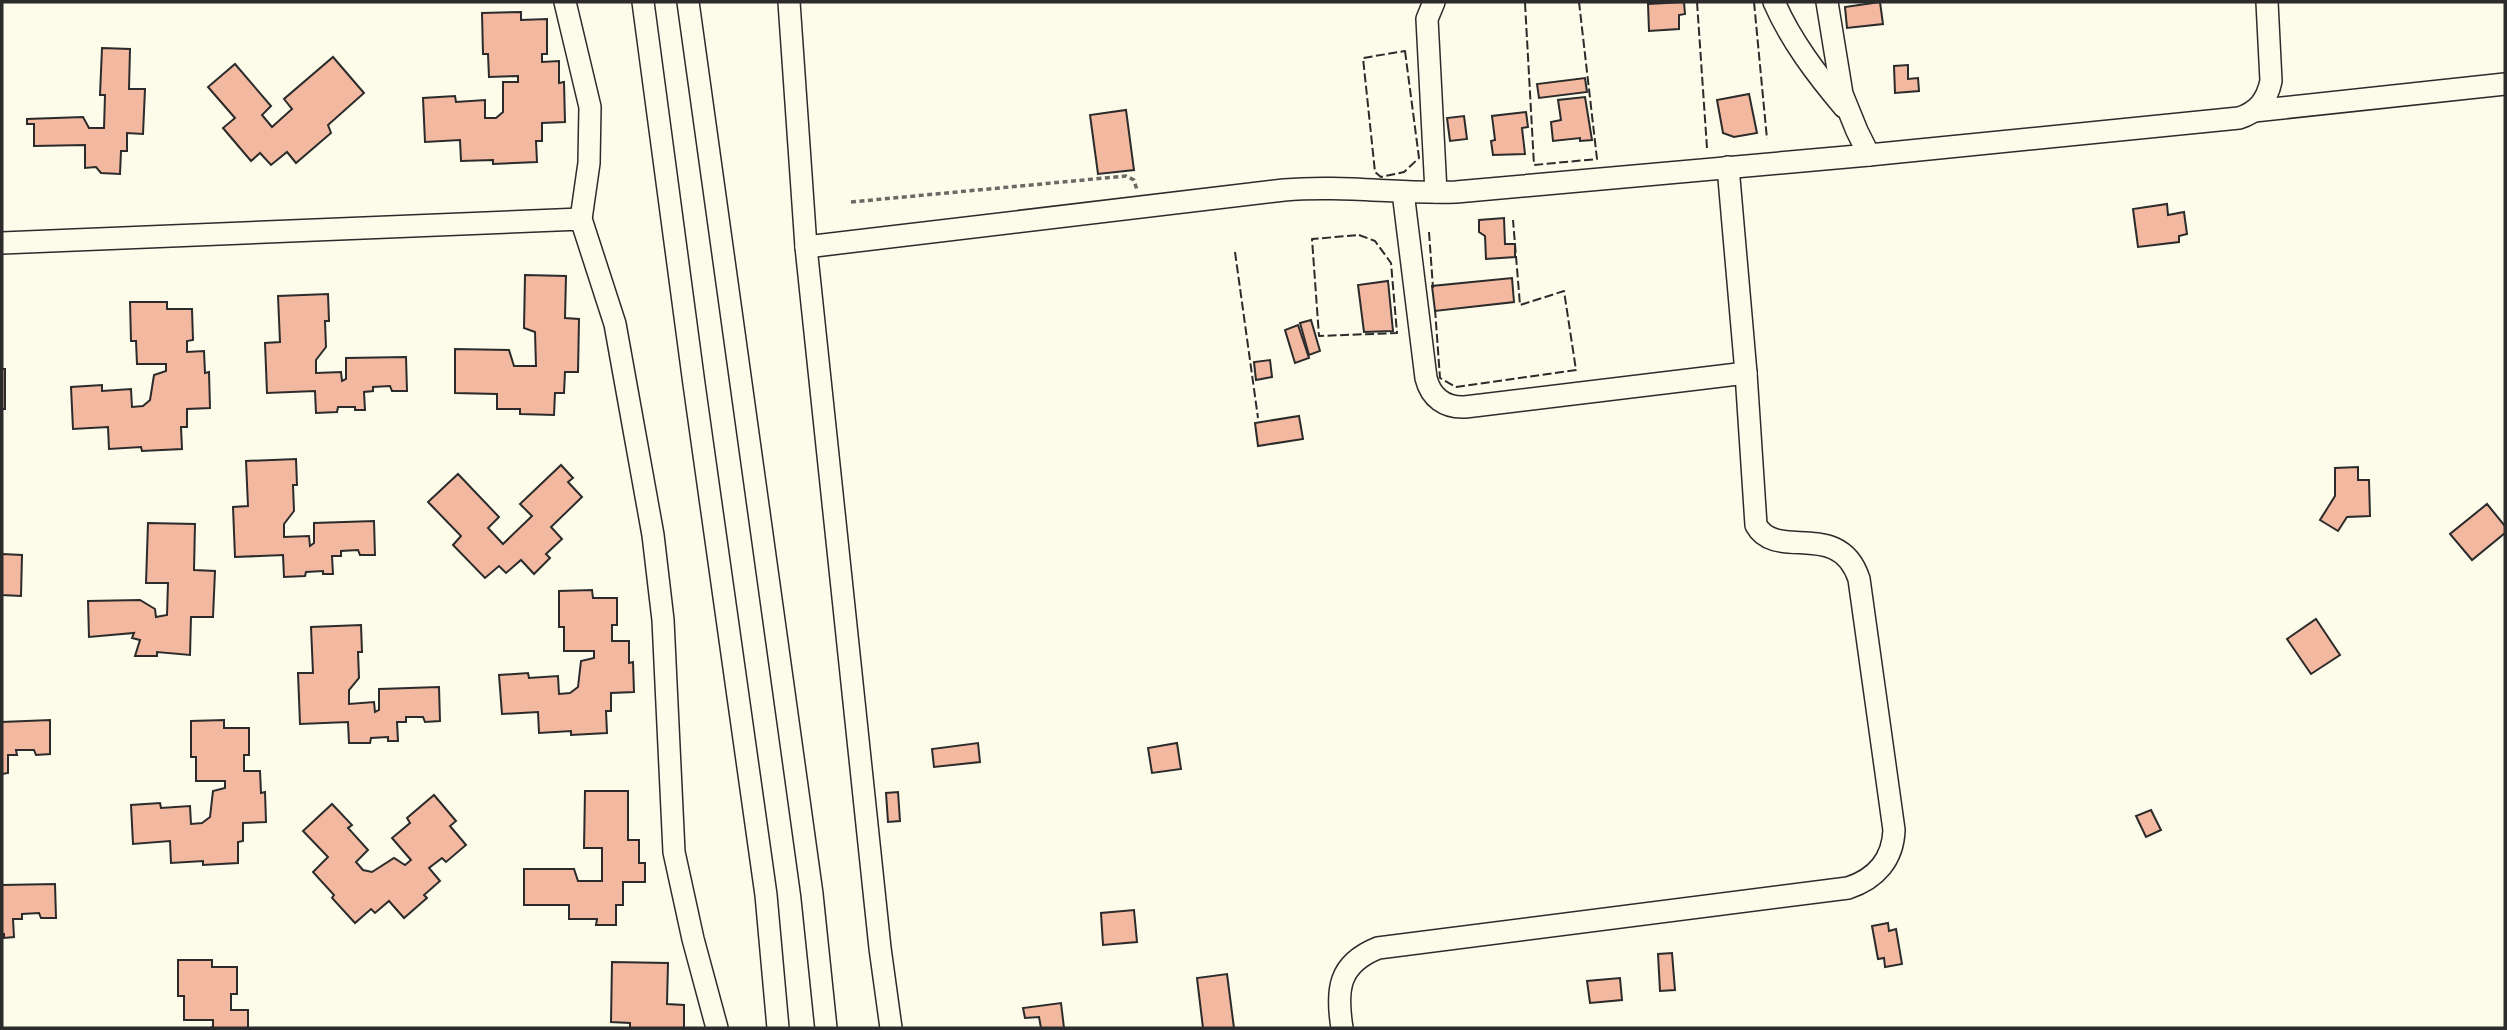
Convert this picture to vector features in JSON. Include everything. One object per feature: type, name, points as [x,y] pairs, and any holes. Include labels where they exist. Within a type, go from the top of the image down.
[{"type":"street","points":[[565,2],[590,107],[589,163],[581,219],[615,324],[653,535],[663,621],[674,852],[693,939],[718,1028]]},
{"type":"street","points":[[643,2],[766,895],[778,1028]]},
{"type":"street","points":[[688,2],[812,894],[826,1028]]},
{"type":"street","points":[[789,2],[806,247],[880,948],[891,1028]]},
{"type":"street","points":[[1434,2],[1427,19],[1436,192]]},
{"type":"street","points":[[1774,2],[1804,56],[1849,113]]},
{"type":"street","points":[[1827,2],[1838,75],[1849,113],[1869,155]]},
{"type":"street","points":[[2254,111],[2269,93],[2271,81],[2267,2]]},
{"type":"street","points":[[806,247],[1311,188],[1436,192],[1869,155],[2231,119],[2254,111],[2505,84]]},
{"type":"street","points":[[1342,1028],[1338,1001],[1342,980],[1360,957],[1378,948],[1848,888],[1870,878],[1886,860],[1894,830],[1859,579],[1849,558],[1829,545],[1775,540],[1759,530],[1754,518],[1746,373],[1728,167]]},
{"type":"street","points":[[1403,192],[1426,378],[1431,392],[1442,403],[1465,408],[1746,373]]},
{"type":"street","points":[[2,243],[581,219]]},
{"type":"path","points":[[850,202],[1126,176],[1136,184],[1139,206]]},
{"type":"building","points":[[1684,2],[1685,14],[1679,15],[1679,29],[1649,31],[1648,4]]},
{"type":"building","points":[[1880,2],[1883,24],[1847,28],[1845,7]]},
{"type":"building","points":[[521,12],[521,20],[547,19],[547,54],[542,54],[542,62],[559,61],[559,83],[564,82],[565,122],[542,123],[542,141],[536,141],[537,162],[493,164],[493,160],[461,161],[460,140],[425,142],[423,98],[455,96],[456,102],[485,100],[485,118],[496,118],[503,112],[503,82],[518,82],[518,76],[489,77],[488,54],[483,54],[482,13]]},
{"type":"building","points":[[102,48],[130,49],[129,89],[145,89],[143,134],[127,133],[127,151],[121,151],[120,174],[101,173],[96,167],[85,168],[85,145],[34,146],[34,124],[27,124],[27,119],[83,117],[89,128],[104,128],[105,95],[100,95]]},
{"type":"building","points":[[333,57],[364,93],[328,125],[331,133],[296,163],[287,152],[271,165],[260,153],[251,161],[223,128],[235,118],[208,87],[235,64],[271,106],[262,115],[272,127],[292,109],[284,99]]},
{"type":"building","points":[[1908,65],[1908,79],[1918,78],[1919,91],[1895,93],[1894,66]]},
{"type":"building","points":[[1585,78],[1587,92],[1539,98],[1537,84]]},
{"type":"building","points":[[1749,94],[1757,133],[1734,137],[1723,133],[1717,100]]},
{"type":"building","points":[[1585,97],[1592,140],[1580,141],[1580,138],[1553,141],[1551,122],[1561,120],[1558,100]]},
{"type":"building","points":[[1126,110],[1134,170],[1098,174],[1090,115]]},
{"type":"building","points":[[1526,112],[1528,127],[1522,128],[1525,154],[1493,155],[1491,141],[1495,140],[1492,116]]},
{"type":"building","points":[[1464,116],[1467,139],[1450,141],[1447,118]]},
{"type":"building","points":[[2167,204],[2168,215],[2184,212],[2187,234],[2179,236],[2179,242],[2138,247],[2133,209]]},
{"type":"building","points":[[1504,218],[1505,244],[1515,244],[1515,257],[1486,259],[1485,236],[1479,232],[1479,220]]},
{"type":"building","points":[[525,275],[566,276],[565,318],[579,319],[578,372],[565,372],[564,393],[555,393],[554,415],[520,414],[520,409],[497,409],[497,394],[455,393],[455,349],[509,350],[514,366],[536,366],[535,332],[524,328]]},
{"type":"building","points":[[1512,278],[1514,302],[1435,311],[1432,286]]},
{"type":"building","points":[[1388,281],[1393,331],[1364,332],[1358,285]]},
{"type":"building","points":[[328,294],[326,347],[316,360],[316,373],[341,372],[342,381],[346,379],[346,358],[406,357],[407,391],[392,391],[390,386],[373,387],[373,391],[364,392],[365,410],[338,407],[337,412],[316,413],[315,391],[267,393],[265,343],[280,342],[278,296]]},
{"type":"building","points":[[130,302],[167,302],[167,309],[192,309],[193,340],[187,341],[187,352],[204,351],[205,373],[209,372],[210,408],[187,409],[187,427],[181,427],[182,449],[109,449],[108,427],[73,429],[71,387],[102,385],[102,391],[131,389],[132,407],[143,406],[150,400],[154,375],[166,371],[166,364],[137,364],[136,341],[131,341]]},
{"type":"building","points":[[1311,320],[1320,351],[1309,355],[1300,323]]},
{"type":"building","points":[[1298,325],[1309,358],[1295,363],[1285,330]]},
{"type":"building","points":[[1270,360],[1272,377],[1256,380],[1254,362]]},
{"type":"building","points":[[2,369],[5,369],[5,409],[2,409]]},
{"type":"building","points":[[1299,416],[1303,439],[1258,446],[1255,423]]},
{"type":"building","points":[[296,459],[294,511],[284,524],[284,537],[309,536],[310,546],[314,543],[314,523],[374,521],[375,555],[360,555],[358,550],[341,551],[341,556],[332,556],[333,574],[323,574],[323,571],[306,572],[305,576],[284,577],[283,555],[235,557],[233,507],[248,506],[246,461]]},
{"type":"building","points":[[561,465],[573,478],[568,482],[582,497],[551,527],[562,539],[546,554],[550,558],[534,574],[521,560],[506,573],[499,566],[485,578],[453,545],[461,536],[428,502],[458,474],[499,517],[488,528],[503,544],[532,516],[520,504]]},
{"type":"building","points":[[2358,467],[2358,480],[2369,480],[2370,516],[2347,517],[2338,531],[2320,520],[2335,496],[2335,468]]},
{"type":"building","points":[[2487,504],[2505,526],[2505,533],[2472,560],[2450,534]]},
{"type":"building","points":[[148,523],[195,524],[194,570],[215,571],[213,617],[191,617],[190,655],[157,652],[157,656],[135,656],[140,640],[132,638],[134,633],[89,637],[88,601],[140,600],[155,609],[156,617],[167,615],[168,583],[146,583]]},
{"type":"building","points":[[2,554],[22,555],[21,596],[2,595]]},
{"type":"building","points":[[592,590],[593,598],[617,598],[617,625],[612,625],[612,641],[629,641],[629,663],[633,662],[634,692],[611,693],[611,711],[606,711],[607,733],[539,733],[538,712],[502,714],[499,675],[528,673],[529,678],[558,676],[559,694],[570,693],[578,687],[581,661],[594,658],[594,651],[564,651],[564,627],[559,627],[559,591]]},
{"type":"building","points":[[2316,619],[2340,655],[2311,674],[2287,639]]},
{"type":"building","points":[[361,625],[359,678],[349,690],[349,704],[374,702],[375,712],[379,710],[379,689],[439,687],[440,721],[425,722],[423,717],[406,717],[406,722],[397,722],[398,741],[388,741],[388,737],[371,738],[370,743],[349,743],[348,722],[300,724],[298,673],[313,673],[311,627]]},
{"type":"building","points":[[50,720],[50,754],[36,755],[34,750],[16,750],[17,755],[8,755],[8,773],[2,774],[2,722]]},
{"type":"building","points":[[224,720],[224,728],[249,728],[249,755],[244,755],[244,771],[260,771],[261,793],[265,792],[266,822],[243,823],[243,841],[238,842],[238,863],[171,863],[170,841],[133,844],[131,805],[160,803],[161,808],[190,806],[191,824],[202,823],[210,817],[213,791],[225,788],[225,781],[196,781],[196,757],[191,757],[191,721]]},
{"type":"building","points":[[978,743],[980,762],[934,767],[932,749]]},
{"type":"building","points":[[1177,743],[1181,769],[1152,773],[1148,748]]},
{"type":"building","points":[[585,791],[628,791],[628,840],[639,840],[639,863],[645,863],[645,882],[623,882],[623,905],[616,905],[616,925],[596,925],[597,919],[569,919],[569,905],[524,905],[524,869],[574,869],[578,881],[602,881],[602,848],[584,848]]},
{"type":"building","points":[[898,792],[900,821],[888,822],[886,793]]},
{"type":"building","points":[[434,795],[456,821],[450,826],[466,845],[446,862],[442,858],[429,868],[440,881],[424,895],[427,898],[404,918],[389,901],[375,913],[371,909],[355,923],[313,872],[328,857],[303,831],[332,804],[352,825],[348,828],[368,850],[356,862],[363,870],[372,872],[394,858],[405,865],[411,860],[392,838],[410,823],[407,818]]},
{"type":"building","points":[[2151,810],[2161,830],[2146,837],[2136,816]]},
{"type":"building","points":[[55,884],[56,918],[41,918],[39,913],[22,914],[22,919],[13,919],[14,937],[4,938],[2,885]]},
{"type":"building","points":[[1134,910],[1137,942],[1103,945],[1101,913]]},
{"type":"building","points":[[1888,923],[1889,931],[1896,929],[1902,964],[1885,967],[1884,958],[1878,959],[1872,926]]},
{"type":"building","points":[[1672,953],[1675,990],[1660,991],[1658,954]]},
{"type":"building","points":[[178,960],[212,960],[212,967],[237,967],[237,994],[231,994],[231,1010],[248,1010],[248,1028],[210,1028],[213,1027],[213,1020],[184,1020],[184,996],[178,996]]},
{"type":"building","points":[[612,962],[668,963],[667,1004],[684,1005],[684,1028],[630,1028],[630,1023],[611,1022]]},
{"type":"building","points":[[1227,974],[1234,1028],[1203,1028],[1197,978]]},
{"type":"building","points":[[1620,978],[1622,1000],[1590,1003],[1587,981]]},
{"type":"building","points":[[1061,1003],[1064,1028],[1041,1028],[1039,1017],[1025,1018],[1023,1008]]},
{"type":"fence","points":[[1525,3],[1534,165],[1597,159],[1579,2]]},
{"type":"fence","points":[[1697,2],[1707,148]]},
{"type":"fence","points":[[1754,2],[1767,139]]},
{"type":"fence","points":[[1405,51],[1419,158],[1404,172],[1381,177],[1375,172],[1363,58],[1405,51]]},
{"type":"fence","points":[[1435,309],[1440,378],[1456,387],[1576,370],[1564,291],[1520,305],[1513,220]]},
{"type":"fence","points":[[1429,232],[1433,288]]},
{"type":"fence","points":[[1359,235],[1375,241],[1391,263],[1397,333],[1319,336],[1312,239],[1359,235]]},
{"type":"fence","points":[[1235,252],[1258,418]]}]
